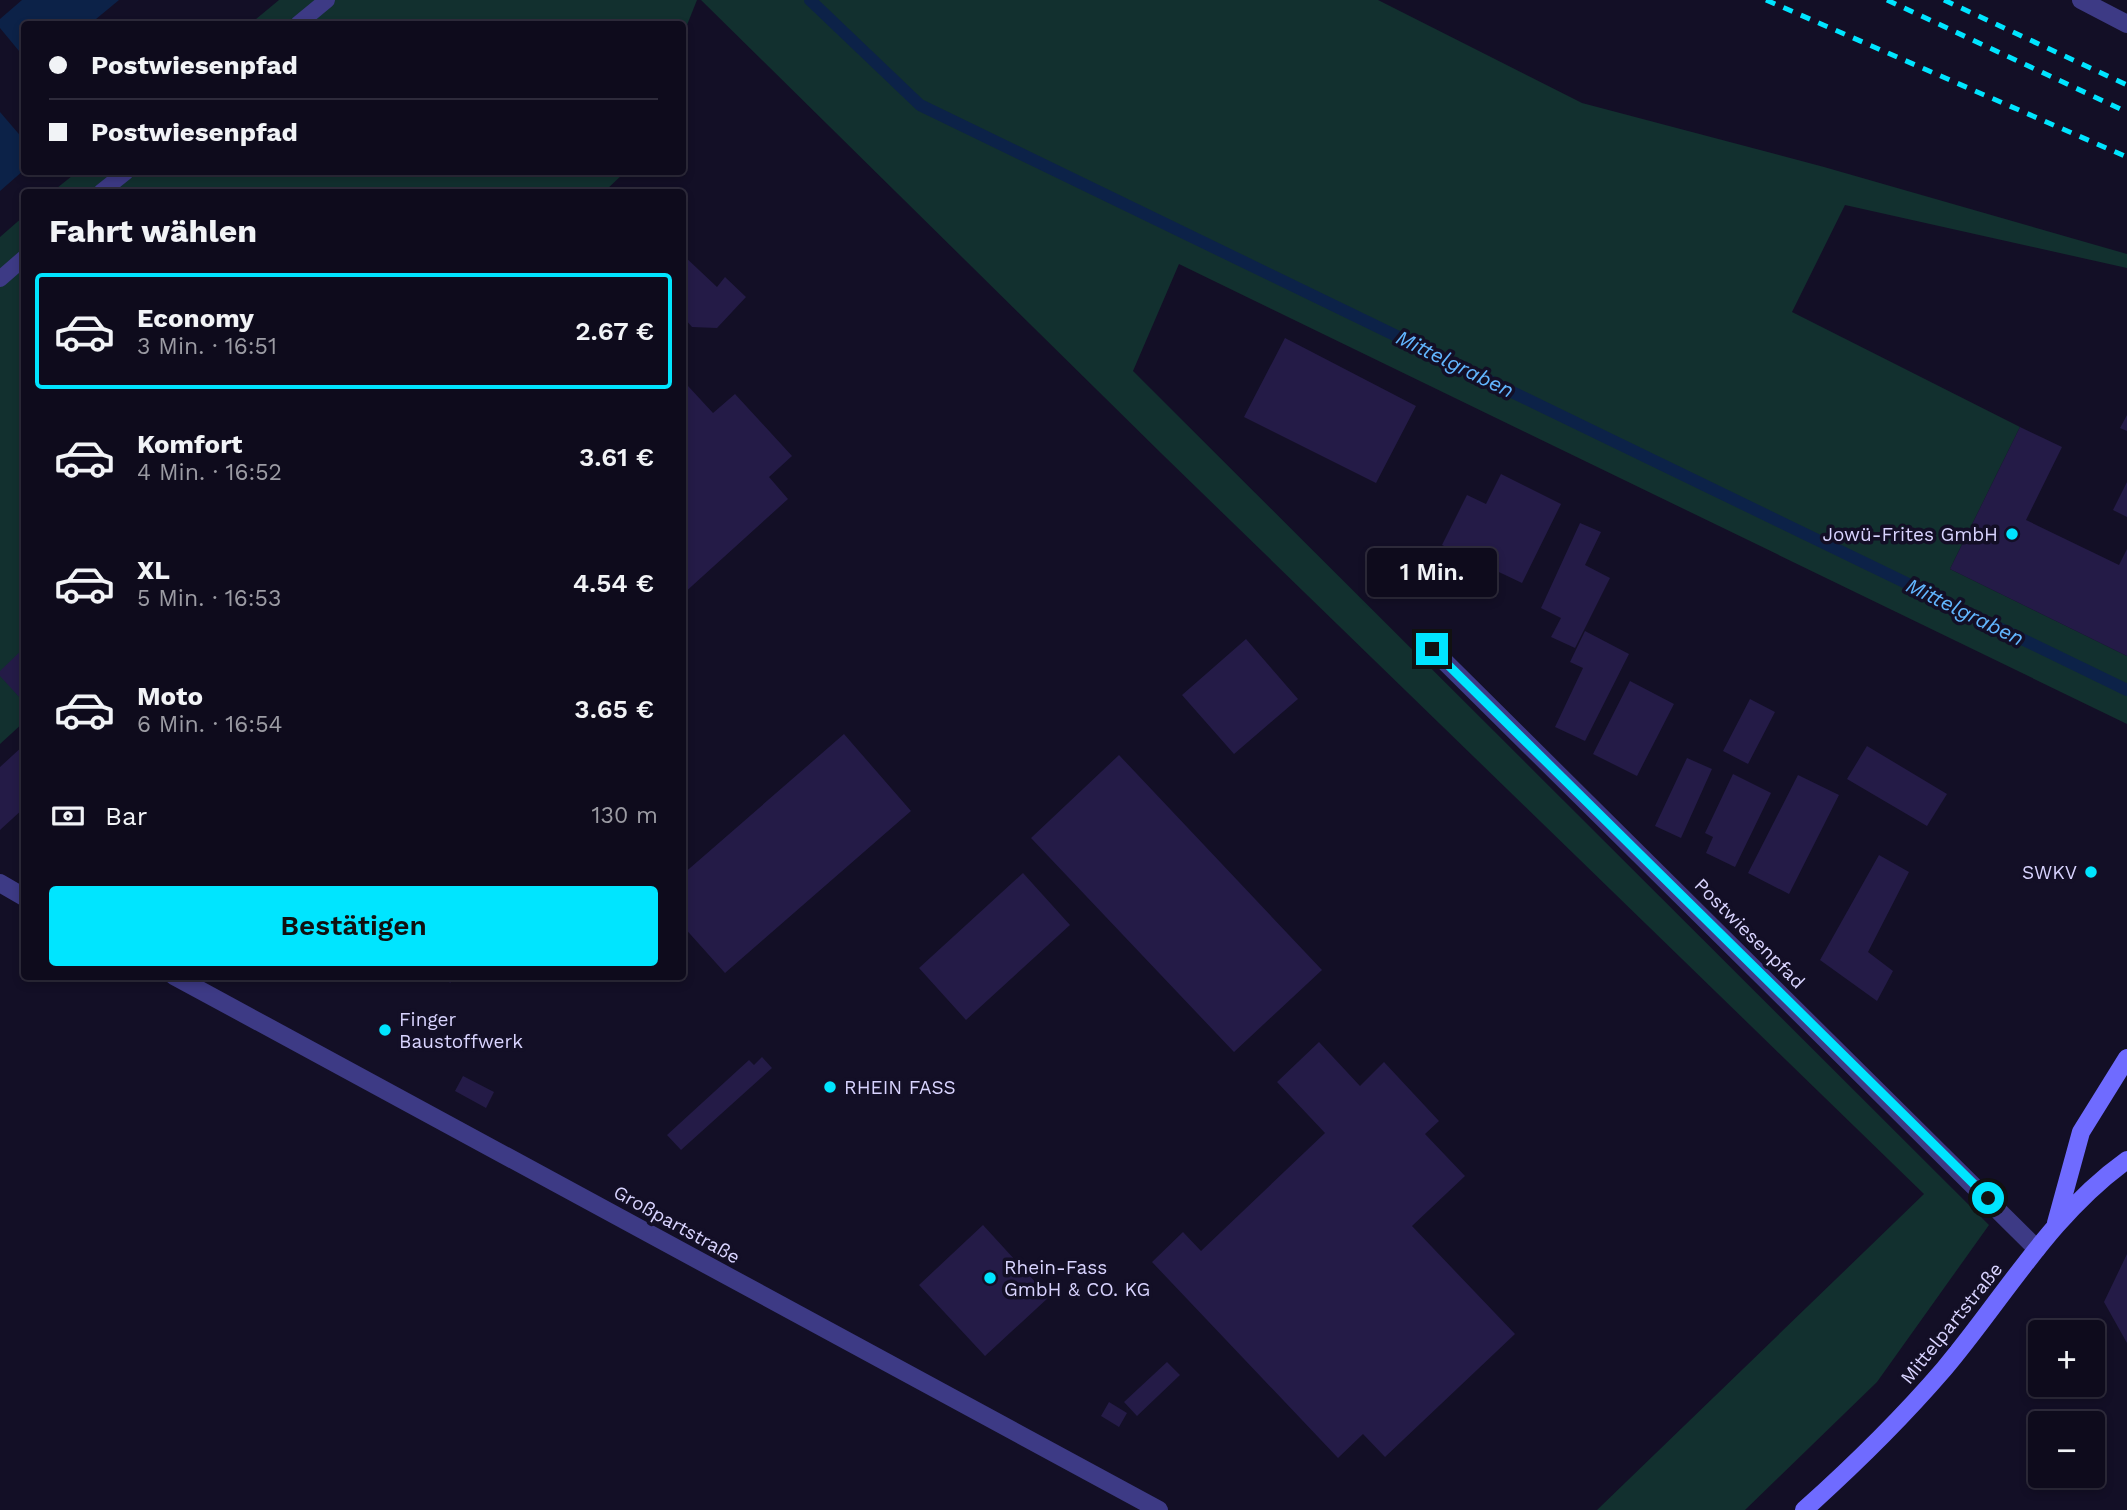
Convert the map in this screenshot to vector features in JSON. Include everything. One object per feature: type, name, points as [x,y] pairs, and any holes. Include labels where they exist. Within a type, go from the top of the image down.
[{"type":"street","points":[[2081,0],[2127,24]]},
{"type":"street","name":"Postwiesenpfad","points":[[1432,649],[2036,1249]]},
{"type":"street","points":[[0,883],[21,895]]},
{"type":"street","name":"Großpartstraße","points":[[181,980],[1159,1510]]},
{"type":"street","points":[[2056,1224],[2081,1132],[2127,1058]]},
{"type":"street","name":"Mittelpartstraße","points":[[1804,1510],[1943,1369],[2056,1224],[2108,1173],[2127,1160]]},
{"type":"lane","points":[[302,21],[327,0]]},
{"type":"lane","points":[[105,189],[122,175]]},
{"type":"lane","points":[[0,279],[21,261]]},
{"type":"green space","points":[[279,0],[697,0],[686,28],[686,21],[254,21]]},
{"type":"green space","points":[[701,0],[1378,0],[1582,103],[1824,167],[2127,254],[2127,268],[1845,205],[1792,312],[2020,427],[1950,569],[2127,656],[2127,724],[1179,264],[1133,371],[1989,1225],[1877,1382],[1745,1510],[1597,1510],[1924,1194],[1163,455]]},
{"type":"green space","points":[[73,175],[622,175],[607,189],[56,189]]},
{"type":"green space","points":[[21,219],[21,725],[0,744],[0,237]]},
{"type":"water","points":[[22,0],[119,0],[94,21],[21,21],[21,53],[0,28],[0,19]]},
{"type":"water","points":[[0,112],[21,136],[21,173],[0,191]]},
{"type":"building","points":[[686,258],[717,287],[725,277],[746,297],[717,328],[692,327],[686,320]]},
{"type":"building","points":[[1285,338],[1416,406],[1376,483],[1244,417]]},
{"type":"building","points":[[688,386],[713,413],[735,394],[792,456],[769,477],[788,499],[686,591]]},
{"type":"building","points":[[2127,415],[2127,431],[2120,428]]},
{"type":"building","name":"Jowü-Frites GmbH","points":[[2020,427],[2062,447],[2026,520],[2119,565],[2127,549],[2127,656],[1950,569]]},
{"type":"building","points":[[1501,474],[1561,504],[1522,583],[1442,545],[1467,495],[1486,504]]},
{"type":"building","points":[[2127,482],[2127,517],[2113,510]]},
{"type":"building","points":[[1580,523],[1601,532],[1585,565],[1610,578],[1575,648],[1551,637],[1561,618],[1541,608]]},
{"type":"building","points":[[1585,631],[1629,654],[1585,741],[1555,727],[1583,668],[1570,662]]},
{"type":"building","points":[[1246,639],[1298,699],[1234,754],[1182,695]]},
{"type":"building","points":[[21,651],[21,699],[0,676],[0,671]]},
{"type":"building","points":[[1630,681],[1674,704],[1637,776],[1593,754]]},
{"type":"building","points":[[1750,699],[1775,712],[1748,764],[1723,751]]},
{"type":"building","points":[[844,734],[911,811],[725,973],[686,929],[686,872]]},
{"type":"building","points":[[1867,746],[1947,794],[1927,826],[1847,779]]},
{"type":"building","points":[[21,748],[21,811],[0,830],[0,767]]},
{"type":"building","points":[[1119,755],[1322,970],[1234,1052],[1031,838]]},
{"type":"building","points":[[1687,758],[1712,769],[1681,838],[1655,826]]},
{"type":"building","points":[[1733,774],[1771,793],[1735,867],[1706,853],[1713,837],[1705,833]]},
{"type":"building","points":[[1798,775],[1839,795],[1789,894],[1748,873]]},
{"type":"building","points":[[1879,855],[1909,872],[1868,952],[1893,971],[1877,1001],[1820,960]]},
{"type":"building","points":[[1023,873],[1070,925],[966,1020],[919,968]]},
{"type":"building","points":[[1319,1042],[1360,1086],[1384,1062],[1439,1121],[1425,1134],[1465,1176],[1412,1226],[1515,1334],[1385,1457],[1363,1434],[1338,1458],[1152,1262],[1183,1232],[1201,1251],[1325,1133],[1277,1082]]},
{"type":"building","points":[[762,1057],[772,1068],[681,1150],[667,1135],[749,1060],[754,1065]]},
{"type":"building","points":[[463,1076],[494,1092],[486,1108],[455,1091]]},
{"type":"building","points":[[983,1225],[1049,1297],[985,1356],[919,1285]]},
{"type":"building","points":[[2127,1254],[2127,1343],[2104,1302]]},
{"type":"building","points":[[1167,1362],[1180,1375],[1137,1416],[1124,1402]]},
{"type":"building","points":[[1109,1402],[1127,1413],[1119,1427],[1101,1416]]},
{"type":"waterway","name":"Mittelgraben","points":[[810,0],[920,105],[2127,690]]},
{"type":"railway","points":[[1766,0],[2127,157]]},
{"type":"railway","points":[[1887,0],[2127,112]]},
{"type":"railway","points":[[1944,0],[2127,85]]},
{"type":"place","name":"Jowü-Frites GmbH","points":[[2012,534]]},
{"type":"place","name":"SWKV","points":[[2091,872]]},
{"type":"place","name":"Finger Baustoffwerk","points":[[385,1030]]},
{"type":"place","name":"RHEIN FASS","points":[[830,1087]]},
{"type":"place","name":"Rhein-Fass GmbH & CO. KG","points":[[990,1278]]},
{"type":"route","points":[[1432,649],[1988,1198]]}]
